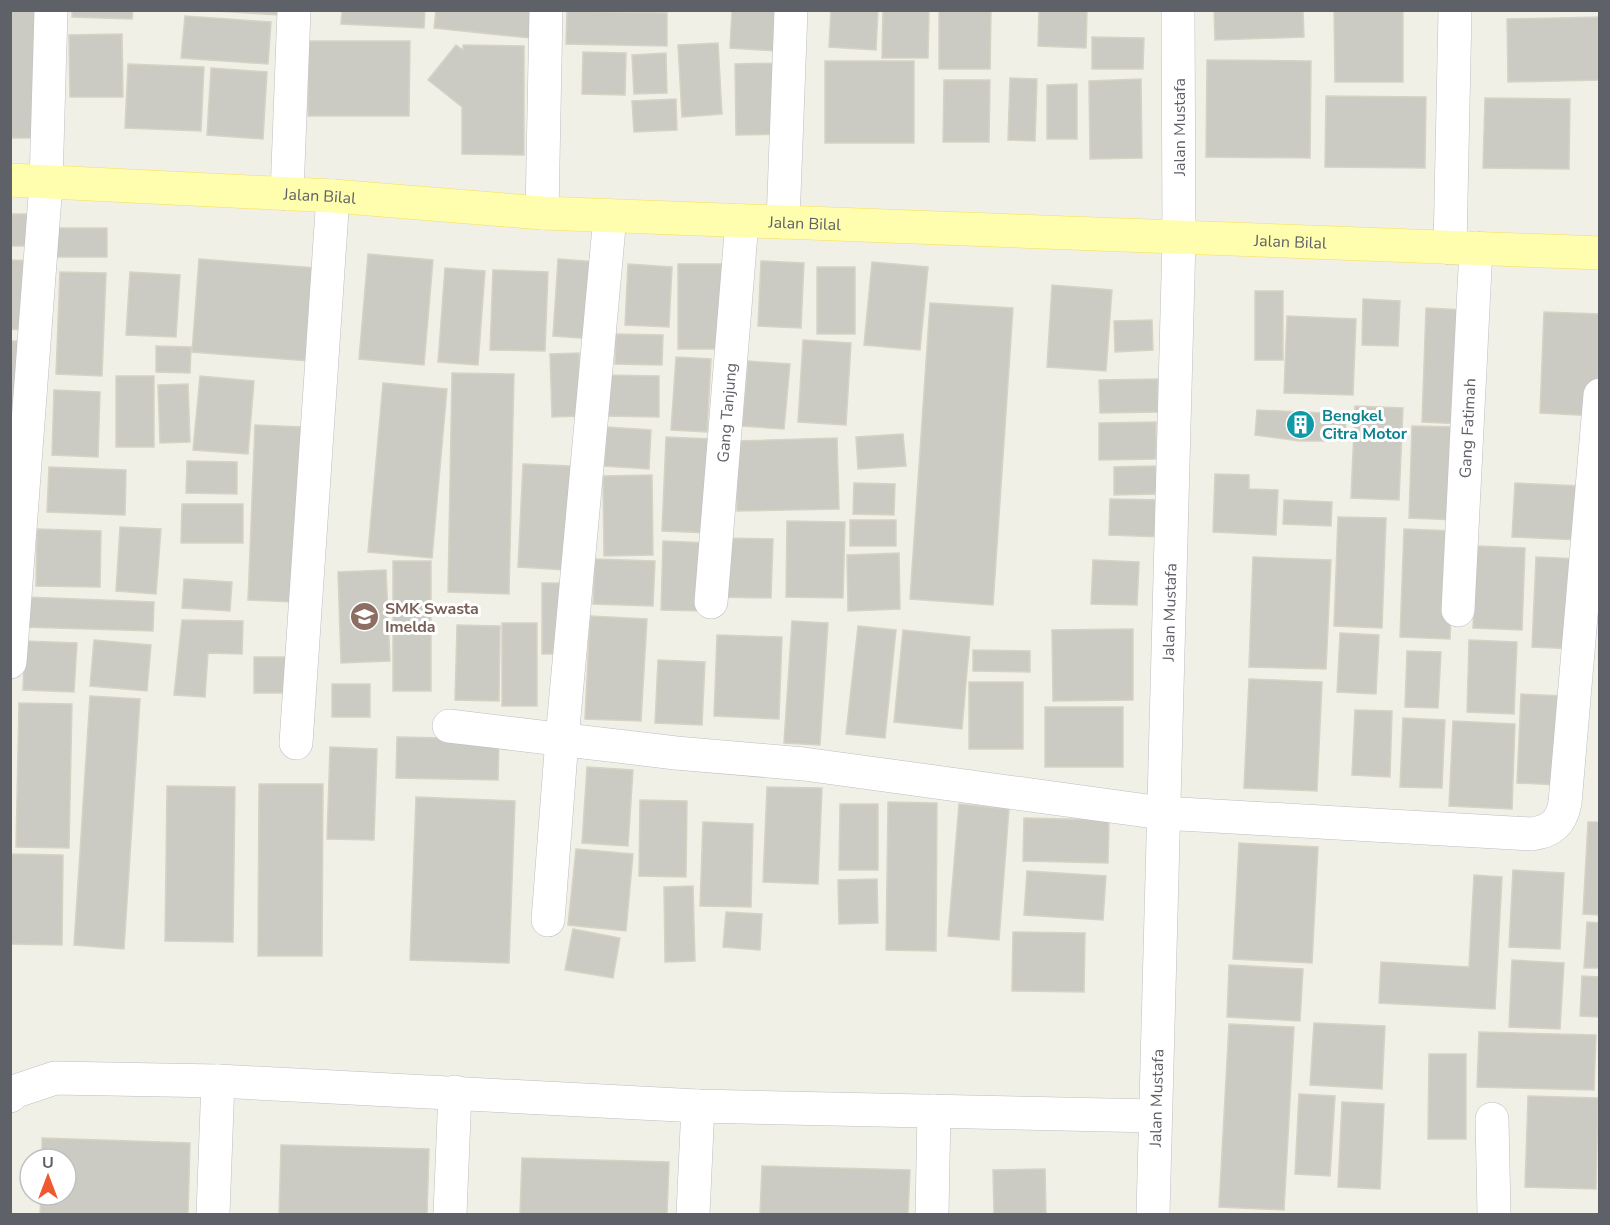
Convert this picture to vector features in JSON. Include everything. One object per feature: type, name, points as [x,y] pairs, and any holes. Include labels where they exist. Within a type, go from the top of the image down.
[{"type":"main road","name":"Jalan Bilal","points":[[10,180],[333,196],[542,213],[1179,239],[1599,253]]},
{"type":"street","points":[[10,662],[46,183],[51,10]]},
{"type":"street","points":[[287,194],[294,10]]},
{"type":"street","points":[[542,213],[546,10]]},
{"type":"street","points":[[783,222],[790,10]]},
{"type":"street","name":"Jalan Mustafa","points":[[1153,1215],[1179,239],[1178,10]]},
{"type":"street","name":"Gang Fatimah","points":[[1455,10],[1463,248],[1458,610]]},
{"type":"street","points":[[296,743],[333,196]]},
{"type":"street","points":[[548,920],[562,739],[610,216]]},
{"type":"street","name":"Gang Tanjung","points":[[711,602],[742,221]]},
{"type":"street","points":[[449,726],[804,764],[1162,813],[1532,834],[1545,832],[1557,825],[1565,803],[1599,395]]},
{"type":"street","points":[[10,1096],[16,1091],[55,1078],[218,1081],[698,1106],[1155,1116]]},
{"type":"street","points":[[213,1215],[218,1081]]},
{"type":"street","points":[[450,1215],[455,1092]]},
{"type":"street","points":[[693,1215],[698,1106]]},
{"type":"street","points":[[932,1215],[934,1111]]},
{"type":"street","points":[[1492,1119],[1494,1215]]},
{"type":"building","points":[[10,10],[36,10],[34,138],[10,138]]},
{"type":"building","points":[[72,10],[133,10],[132,19],[72,17]]},
{"type":"building","points":[[199,10],[279,10],[279,15]]},
{"type":"building","points":[[342,10],[425,10],[424,28],[341,24]]},
{"type":"building","points":[[436,10],[533,10],[530,38],[434,28]]},
{"type":"building","points":[[732,10],[780,10],[778,51],[730,48]]},
{"type":"building","points":[[831,10],[878,10],[876,50],[829,47]]},
{"type":"building","points":[[883,10],[929,10],[928,58],[882,58]]},
{"type":"building","points":[[939,10],[991,10],[990,69],[939,69]]},
{"type":"building","points":[[1039,10],[1087,10],[1086,48],[1038,46]]},
{"type":"building","points":[[1214,10],[1303,10],[1304,37],[1215,40]]},
{"type":"building","points":[[1334,10],[1403,10],[1403,82],[1335,82]]},
{"type":"building","points":[[567,11],[667,13],[667,46],[566,44]]},
{"type":"building","points":[[185,16],[271,22],[268,64],[181,58]]},
{"type":"building","points":[[1600,17],[1600,80],[1508,82],[1507,19]]},
{"type":"building","points":[[122,34],[123,97],[70,97],[69,35]]},
{"type":"building","points":[[1092,37],[1144,38],[1143,69],[1092,69]]},
{"type":"building","points":[[308,41],[410,41],[409,116],[308,116]]},
{"type":"building","points":[[718,43],[722,114],[682,117],[678,45]]},
{"type":"building","points":[[456,45],[463,50],[463,45],[524,46],[524,155],[462,154],[462,107],[428,80]]},
{"type":"building","points":[[583,52],[626,53],[625,95],[582,94]]},
{"type":"building","points":[[666,53],[667,93],[634,94],[632,55]]},
{"type":"building","points":[[1207,60],[1311,61],[1310,158],[1206,157]]},
{"type":"building","points":[[825,61],[914,61],[914,143],[825,143]]},
{"type":"building","points":[[780,63],[782,134],[736,135],[735,64]]},
{"type":"building","points":[[128,64],[204,67],[201,131],[125,128]]},
{"type":"building","points":[[211,68],[267,72],[263,139],[207,135]]},
{"type":"building","points":[[1010,78],[1037,79],[1035,141],[1008,140]]},
{"type":"building","points":[[1141,79],[1142,158],[1090,159],[1089,81]]},
{"type":"building","points":[[944,80],[990,80],[989,142],[943,142]]},
{"type":"building","points":[[1077,84],[1077,139],[1047,139],[1047,85]]},
{"type":"building","points":[[1326,96],[1426,97],[1425,168],[1325,167]]},
{"type":"building","points":[[1485,98],[1570,99],[1569,169],[1483,168]]},
{"type":"building","points":[[676,99],[677,130],[634,132],[632,101]]},
{"type":"building","points":[[10,214],[28,214],[28,246],[10,246]]},
{"type":"building","points":[[51,228],[107,228],[107,257],[51,257]]},
{"type":"building","points":[[368,254],[433,260],[424,365],[359,359]]},
{"type":"building","points":[[199,259],[316,268],[309,361],[192,352]]},
{"type":"building","points":[[558,259],[598,262],[593,339],[553,336]]},
{"type":"building","points":[[10,260],[38,261],[34,331],[10,329]]},
{"type":"building","points":[[761,261],[804,263],[801,328],[758,326]]},
{"type":"building","points":[[872,262],[928,267],[920,350],[864,345]]},
{"type":"building","points":[[628,264],[672,267],[669,327],[625,325]]},
{"type":"building","points":[[678,264],[730,264],[729,349],[678,349]]},
{"type":"building","points":[[817,267],[855,267],[855,334],[817,334]]},
{"type":"building","points":[[445,268],[485,271],[478,365],[438,362]]},
{"type":"building","points":[[493,270],[548,272],[545,351],[490,350]]},
{"type":"building","points":[[60,272],[106,273],[102,376],[56,374]]},
{"type":"building","points":[[130,272],[180,275],[176,337],[126,335]]},
{"type":"building","points":[[1052,285],[1112,290],[1106,371],[1047,367]]},
{"type":"building","points":[[1255,291],[1283,291],[1283,360],[1255,360]]},
{"type":"building","points":[[1363,299],[1400,301],[1398,346],[1362,345]]},
{"type":"building","points":[[930,303],[1013,308],[993,605],[910,599]]},
{"type":"building","points":[[1426,308],[1466,310],[1462,424],[1422,422]]},
{"type":"building","points":[[1544,312],[1600,314],[1597,416],[1540,413]]},
{"type":"building","points":[[1287,316],[1356,319],[1353,395],[1284,393]]},
{"type":"building","points":[[1152,320],[1153,350],[1115,352],[1114,321]]},
{"type":"building","points":[[616,334],[663,335],[662,365],[615,364]]},
{"type":"building","points":[[803,340],[851,343],[846,425],[798,422]]},
{"type":"building","points":[[10,341],[21,341],[10,436]]},
{"type":"building","points":[[156,346],[191,347],[190,373],[156,372]]},
{"type":"building","points":[[579,353],[581,416],[552,417],[550,354]]},
{"type":"building","points":[[676,357],[711,359],[707,432],[671,430]]},
{"type":"building","points":[[748,361],[790,364],[784,429],[742,426]]},
{"type":"building","points":[[452,373],[514,374],[509,594],[448,592]]},
{"type":"building","points":[[605,375],[659,376],[659,417],[604,416]]},
{"type":"building","points":[[116,376],[154,376],[154,447],[116,447]]},
{"type":"building","points":[[200,376],[254,381],[248,454],[193,450]]},
{"type":"building","points":[[1158,379],[1158,412],[1100,413],[1099,380]]},
{"type":"building","points":[[383,383],[447,389],[432,558],[368,552]]},
{"type":"building","points":[[188,384],[190,442],[160,443],[158,385]]},
{"type":"building","points":[[54,390],[100,392],[98,457],[52,455]]},
{"type":"building","points":[[1355,406],[1403,408],[1399,500],[1351,498]]},
{"type":"building","name":"Bengkel Citra Motor","points":[[1257,410],[1346,414],[1345,441],[1300,441],[1255,435]]},
{"type":"building","points":[[1156,422],[1156,459],[1099,460],[1099,423]]},
{"type":"building","points":[[255,425],[302,427],[294,602],[248,600]]},
{"type":"building","points":[[1412,426],[1460,427],[1456,520],[1409,518]]},
{"type":"building","points":[[607,427],[651,430],[649,469],[604,466]]},
{"type":"building","points":[[903,434],[906,466],[858,469],[856,437]]},
{"type":"building","points":[[666,437],[712,439],[709,533],[662,531]]},
{"type":"building","points":[[837,438],[839,509],[737,511],[736,441]]},
{"type":"building","points":[[187,461],[237,462],[237,494],[186,493]]},
{"type":"building","points":[[523,464],[572,466],[566,570],[518,567]]},
{"type":"building","points":[[1156,466],[1157,494],[1114,495],[1114,467]]},
{"type":"building","points":[[49,467],[126,470],[125,515],[47,512]]},
{"type":"building","points":[[1215,474],[1249,475],[1249,489],[1278,490],[1276,535],[1213,532]]},
{"type":"building","points":[[652,475],[653,555],[604,556],[603,476]]},
{"type":"building","points":[[854,483],[895,484],[894,515],[853,514]]},
{"type":"building","points":[[1515,483],[1583,486],[1581,540],[1512,537]]},
{"type":"building","points":[[1110,499],[1165,500],[1164,537],[1109,535]]},
{"type":"building","points":[[1284,500],[1332,502],[1331,526],[1283,524]]},
{"type":"building","points":[[182,504],[243,504],[243,543],[181,543]]},
{"type":"building","points":[[1338,517],[1386,518],[1382,628],[1334,626]]},
{"type":"building","points":[[850,520],[896,520],[896,546],[850,546]]},
{"type":"building","points":[[787,521],[845,522],[843,598],[786,597]]},
{"type":"building","points":[[120,527],[161,529],[156,594],[116,591]]},
{"type":"building","points":[[37,529],[101,531],[100,587],[36,586]]},
{"type":"building","points":[[1404,529],[1454,531],[1450,639],[1400,637]]},
{"type":"building","points":[[716,538],[773,539],[771,598],[715,597]]},
{"type":"building","points":[[663,541],[709,543],[706,611],[661,610]]},
{"type":"building","points":[[1477,546],[1525,548],[1522,630],[1473,628]]},
{"type":"building","points":[[899,553],[900,609],[848,611],[847,555]]},
{"type":"building","points":[[1253,557],[1331,560],[1326,669],[1249,667]]},
{"type":"building","points":[[1536,557],[1580,559],[1576,649],[1532,647]]},
{"type":"building","points":[[595,559],[655,561],[653,606],[593,604]]},
{"type":"building","points":[[1093,560],[1139,562],[1137,605],[1091,604]]},
{"type":"building","points":[[393,561],[431,561],[431,691],[393,691]]},
{"type":"building","name":"SMK Swasta Imelda","points":[[386,570],[390,661],[341,663],[338,572]]},
{"type":"building","points":[[184,579],[232,582],[230,611],[182,608]]},
{"type":"building","points":[[542,583],[565,583],[565,654],[542,654]]},
{"type":"building","points":[[25,597],[154,602],[153,631],[24,627]]},
{"type":"building","points":[[590,616],[647,619],[641,721],[585,719]]},
{"type":"building","points":[[182,620],[243,621],[242,654],[208,653],[205,697],[174,695]]},
{"type":"building","points":[[792,621],[828,623],[820,745],[784,743]]},
{"type":"building","points":[[502,623],[537,623],[537,706],[502,706]]},
{"type":"building","points":[[457,625],[500,626],[499,701],[455,700]]},
{"type":"building","points":[[858,626],[896,630],[885,738],[846,734]]},
{"type":"building","points":[[1133,629],[1133,700],[1053,701],[1052,630]]},
{"type":"building","points":[[903,630],[970,637],[962,729],[894,722]]},
{"type":"building","points":[[1340,633],[1379,635],[1376,694],[1337,692]]},
{"type":"building","points":[[717,635],[782,637],[779,719],[714,716]]},
{"type":"building","points":[[94,640],[151,645],[147,691],[90,686]]},
{"type":"building","points":[[1469,640],[1517,642],[1514,714],[1467,712]]},
{"type":"building","points":[[25,641],[77,643],[74,692],[23,690]]},
{"type":"building","points":[[973,650],[1030,651],[1030,672],[973,671]]},
{"type":"building","points":[[1407,651],[1441,652],[1438,708],[1405,707]]},
{"type":"building","points":[[254,657],[293,657],[294,693],[254,693]]},
{"type":"building","points":[[658,660],[705,662],[702,725],[655,723]]},
{"type":"building","points":[[1249,679],[1322,682],[1317,791],[1244,788]]},
{"type":"building","points":[[969,682],[1023,682],[1023,749],[969,749]]},
{"type":"building","points":[[332,684],[370,684],[370,717],[332,717]]},
{"type":"building","points":[[1521,694],[1564,696],[1560,785],[1517,783]]},
{"type":"building","points":[[90,696],[140,699],[124,949],[74,945]]},
{"type":"building","points":[[19,703],[72,704],[69,848],[16,847]]},
{"type":"building","points":[[1045,707],[1123,707],[1123,767],[1045,767]]},
{"type":"building","points":[[1355,710],[1392,711],[1390,777],[1352,775]]},
{"type":"building","points":[[1403,718],[1445,720],[1442,788],[1400,787]]},
{"type":"building","points":[[1453,721],[1515,724],[1512,809],[1449,806]]},
{"type":"building","points":[[397,737],[499,739],[498,780],[396,778]]},
{"type":"building","points":[[330,747],[377,749],[374,840],[327,839]]},
{"type":"building","points":[[587,767],[633,770],[628,846],[582,843]]},
{"type":"building","points":[[259,784],[323,784],[322,956],[258,956]]},
{"type":"building","points":[[167,786],[235,787],[233,942],[165,941]]},
{"type":"building","points":[[767,787],[822,788],[818,884],[763,882]]},
{"type":"building","points":[[416,797],[515,801],[509,963],[410,960]]},
{"type":"building","points":[[640,800],[687,801],[686,877],[639,876]]},
{"type":"building","points":[[888,802],[937,803],[936,951],[886,950]]},
{"type":"building","points":[[840,804],[878,804],[878,870],[839,870]]},
{"type":"building","points":[[959,804],[1009,809],[999,940],[948,936]]},
{"type":"building","points":[[1024,818],[1109,820],[1108,863],[1023,861]]},
{"type":"building","points":[[703,822],[753,824],[751,907],[700,906]]},
{"type":"building","points":[[1588,822],[1600,822],[1600,915],[1583,914]]},
{"type":"building","points":[[1239,843],[1318,847],[1312,963],[1233,959]]},
{"type":"building","points":[[576,849],[633,854],[626,931],[568,925]]},
{"type":"building","points":[[10,854],[63,855],[62,945],[10,944]]},
{"type":"building","points":[[1513,870],[1564,873],[1560,949],[1509,947]]},
{"type":"building","points":[[1027,871],[1106,876],[1103,920],[1024,915]]},
{"type":"building","points":[[1474,875],[1502,877],[1495,1009],[1379,1003],[1381,962],[1469,967]]},
{"type":"building","points":[[877,879],[878,923],[839,924],[838,880]]},
{"type":"building","points":[[693,886],[695,961],[665,962],[664,887]]},
{"type":"building","points":[[726,912],[762,914],[760,950],[723,947]]},
{"type":"building","points":[[1587,922],[1600,923],[1600,968],[1584,968]]},
{"type":"building","points":[[573,929],[620,938],[613,978],[565,970]]},
{"type":"building","points":[[1013,932],[1085,933],[1084,992],[1012,991]]},
{"type":"building","points":[[1512,960],[1564,963],[1560,1029],[1509,1027]]},
{"type":"building","points":[[1229,965],[1303,969],[1300,1021],[1227,1017]]},
{"type":"building","points":[[1582,976],[1600,977],[1600,1017],[1580,1016]]},
{"type":"building","points":[[1314,1023],[1385,1026],[1382,1089],[1310,1085]]},
{"type":"building","points":[[1229,1024],[1294,1027],[1284,1210],[1219,1207]]},
{"type":"building","points":[[1479,1032],[1596,1035],[1594,1090],[1477,1087]]},
{"type":"building","points":[[1429,1054],[1466,1054],[1466,1139],[1428,1139]]},
{"type":"building","points":[[1299,1094],[1335,1096],[1330,1176],[1295,1174]]},
{"type":"building","points":[[1528,1096],[1598,1098],[1596,1189],[1525,1187]]},
{"type":"building","points":[[1342,1102],[1384,1104],[1380,1189],[1338,1187]]},
{"type":"building","points":[[42,1138],[190,1143],[188,1214],[40,1214],[40,1207],[78,1207],[78,1147],[42,1147]]},
{"type":"building","points":[[281,1145],[429,1149],[427,1214],[279,1214]]},
{"type":"building","points":[[522,1158],[669,1162],[667,1214],[520,1214]]},
{"type":"building","points":[[762,1166],[910,1170],[908,1214],[760,1214]]},
{"type":"building","points":[[1045,1169],[1046,1214],[994,1214],[993,1170]]},
{"type":"place","name":"Bengkel Citra Motor","points":[[1301,424]]},
{"type":"place","name":"SMK Swasta Imelda","points":[[364,617]]}]
